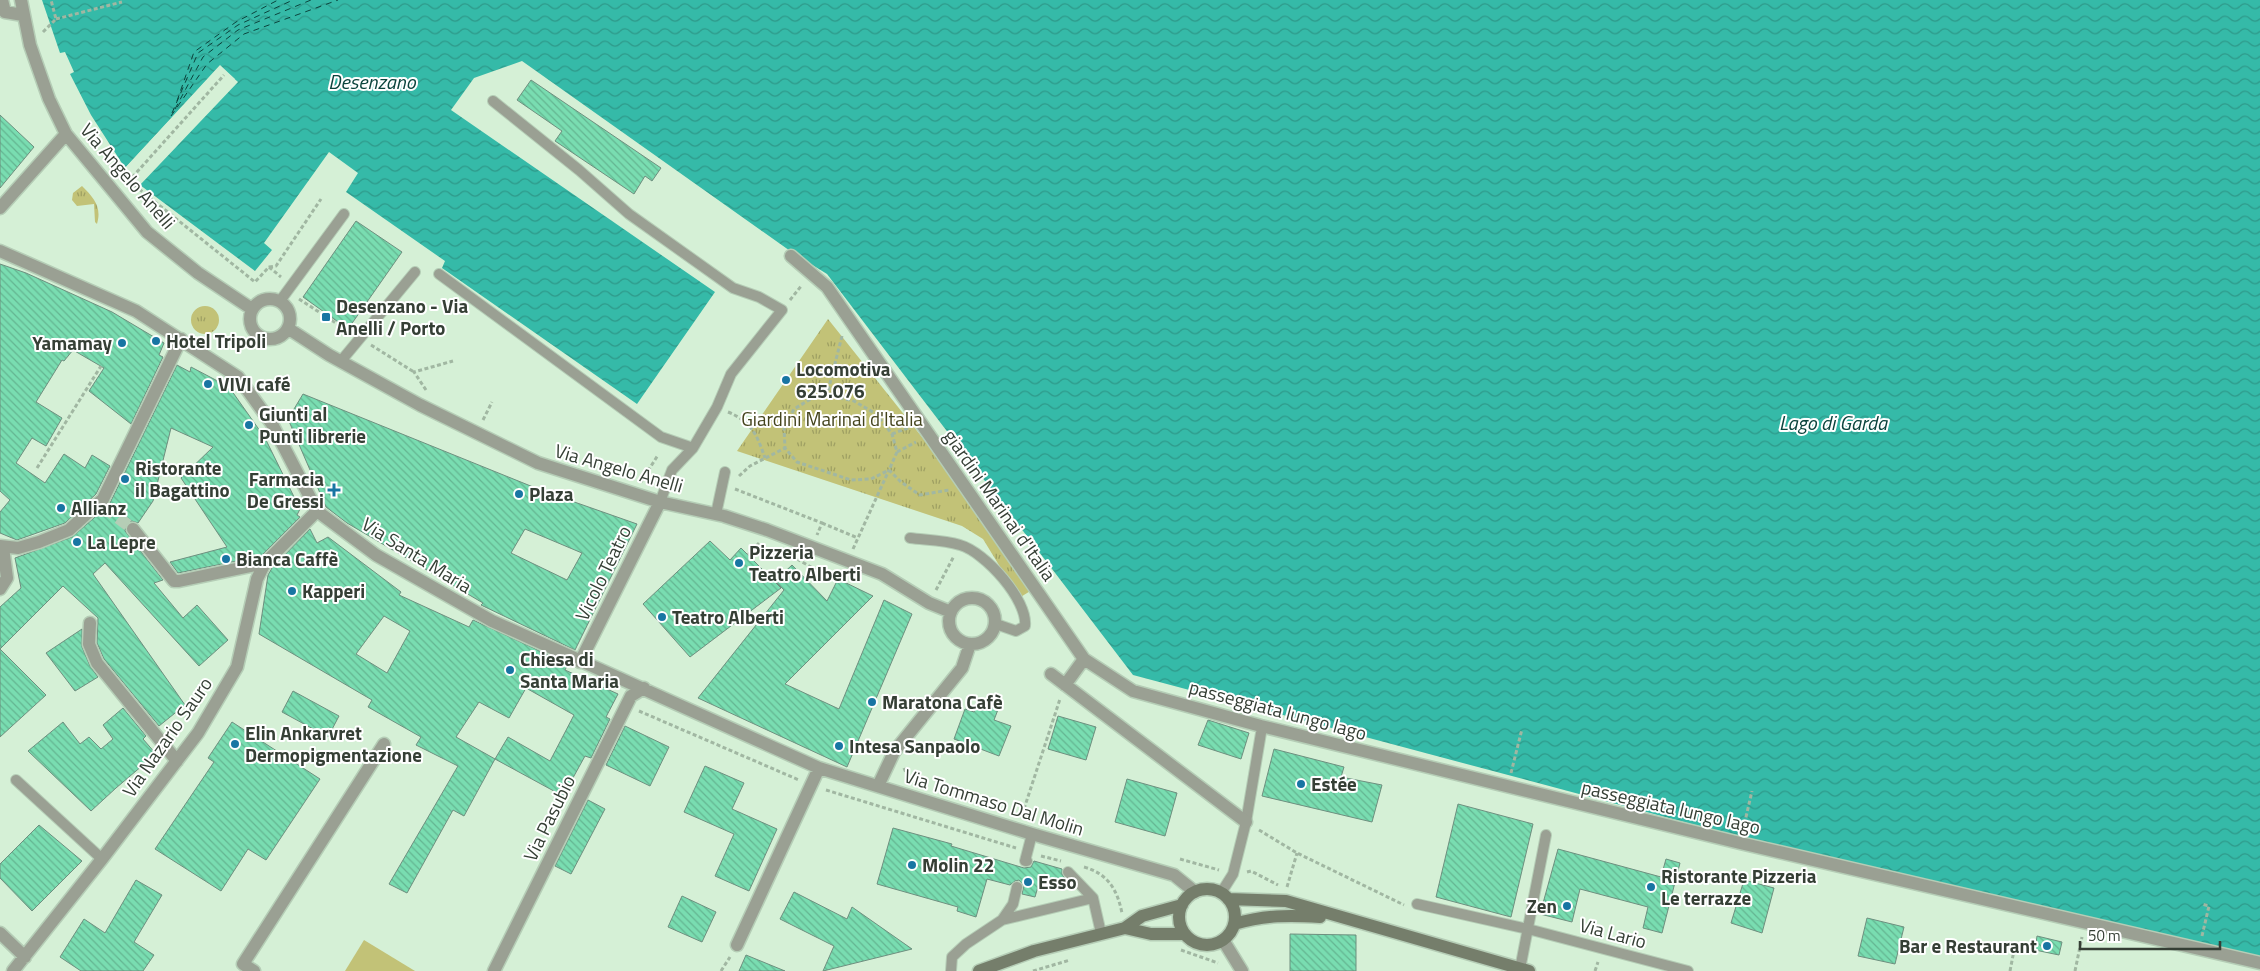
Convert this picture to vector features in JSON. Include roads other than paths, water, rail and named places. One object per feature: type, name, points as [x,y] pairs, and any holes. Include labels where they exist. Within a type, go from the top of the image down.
[{"type":"main road","points":[[1225,896],[1235,916],[1230,933],[1223,940],[1207,945],[1198,944],[1184,934],[1179,920],[1182,905],[1194,892],[1212,890],[1225,896],[1286,901],[1525,970]]},
{"type":"main road","points":[[978,971],[1034,951],[1125,928],[1142,916],[1182,905]]},
{"type":"main road","points":[[1234,924],[1259,917],[1287,914],[1338,917]]},
{"type":"main road","points":[[1125,928],[1151,934],[1184,934]]},
{"type":"street","points":[[2,0],[5,12],[22,15]]},
{"type":"street","name":"Via Angelo Anelli","points":[[21,0],[22,15],[30,45],[49,99],[66,134],[147,232],[198,273],[252,309]]},
{"type":"street","points":[[0,208],[66,134]]},
{"type":"street","points":[[0,251],[136,311],[181,339],[103,499],[102,505],[69,530],[18,548],[1,547],[8,578],[0,589]]},
{"type":"street","name":"giardini Marinai d'Italia","points":[[791,256],[826,287],[1084,660]]},
{"type":"street","points":[[274,299],[280,301],[290,314],[289,329],[279,338],[267,340],[260,338],[252,328],[250,316],[252,309],[262,301],[274,299]]},
{"type":"street","name":"Via Angelo Anelli","points":[[289,329],[341,361],[420,405],[538,463],[660,502],[720,515],[812,547],[882,574],[929,603],[951,612]]},
{"type":"street","name":"Via Santa Maria","points":[[181,339],[238,377],[272,424],[317,511],[376,555],[492,621],[580,662],[644,688]]},
{"type":"street","name":"Vicolo Teatro","points":[[580,662],[660,502]]},
{"type":"street","name":"Via Nazario Sauro","points":[[13,971],[102,859],[222,696],[237,667],[257,579],[265,563],[317,511]]},
{"type":"street","points":[[136,531],[174,580],[179,581],[265,563]]},
{"type":"street","points":[[976,598],[991,607],[996,624],[987,639],[970,644],[958,640],[951,630],[949,618],[958,602],[976,598]]},
{"type":"street","points":[[90,623],[89,644],[97,663],[176,761]]},
{"type":"street","points":[[878,786],[894,752],[962,668],[970,644]]},
{"type":"street","points":[[1065,685],[1084,660]]},
{"type":"street","name":"passeggiata lungo lago","points":[[1084,660],[1133,691],[1261,726],[1507,788],[2260,962]]},
{"type":"street","points":[[1051,674],[1246,822]]},
{"type":"street","name":"Via Tommaso Dal Molin","points":[[644,688],[820,768],[1032,834],[1174,875],[1194,892]]},
{"type":"street","name":"Via Pasubio","points":[[494,971],[630,696],[644,688]]},
{"type":"street","points":[[254,971],[243,964],[384,744]]},
{"type":"street","points":[[737,945],[820,768]]},
{"type":"street","points":[[0,933],[25,957]]},
{"type":"street","points":[[1223,940],[1242,971]]},
{"type":"lane","points":[[493,101],[579,170],[629,214],[733,288],[759,297],[782,310],[731,374],[717,408],[693,448],[672,470],[660,502]]},
{"type":"lane","points":[[280,301],[344,214]]},
{"type":"lane","points":[[341,361],[414,272]]},
{"type":"lane","points":[[439,274],[661,437],[693,448]]},
{"type":"lane","points":[[720,515],[725,472]]},
{"type":"lane","points":[[910,538],[960,545],[976,552],[997,570],[1021,605],[1026,618],[1025,626],[1016,631],[996,624]]},
{"type":"lane","points":[[1225,896],[1233,874],[1246,822],[1261,733]]},
{"type":"lane","points":[[16,780],[102,859]]},
{"type":"lane","points":[[1027,857],[1032,834]]},
{"type":"lane","points":[[1525,970],[1528,929],[1546,835]]},
{"type":"lane","points":[[1068,872],[1093,898],[1101,933]]},
{"type":"lane","points":[[1002,920],[1013,904],[1018,887]]},
{"type":"lane","points":[[951,971],[952,957],[966,944],[1002,920],[1093,898]]},
{"type":"lane","name":"Via Lario","points":[[1417,904],[1528,929],[1688,971]]},
{"type":"water","name":"Lago di Garda","points":[[42,0],[2260,0],[2260,960],[1860,869],[1133,675],[827,274],[793,253],[522,61],[474,78],[451,110],[715,292],[637,404],[442,268],[445,261],[346,192],[358,173],[329,152],[264,243],[272,250],[255,271],[140,185],[238,82],[220,66],[125,168],[91,115],[70,74],[74,72],[65,52],[60,53]]},
{"type":"tunnel","points":[[104,507],[133,529]]},
{"type":"place","name":"Desenzano - Via Anelli / Porto","points":[[326,317]]},
{"type":"place","name":"Hotel Tripoli","points":[[156,341]]},
{"type":"place","name":"Yamamay","points":[[122,343]]},
{"type":"place","name":"Locomotiva 625.076","points":[[786,380]]},
{"type":"place","name":"VIVI café","points":[[208,384]]},
{"type":"place","name":"Giunti al Punti librerie","points":[[249,425]]},
{"type":"place","name":"Ristorante il Bagattino","points":[[125,479]]},
{"type":"place","name":"Farmacia De Gressi","points":[[334,490]]},
{"type":"place","name":"Plaza","points":[[519,494]]},
{"type":"place","name":"Allianz","points":[[61,508]]},
{"type":"place","name":"La Lepre","points":[[77,542]]},
{"type":"place","name":"Bianca Caffè","points":[[226,559]]},
{"type":"place","name":"Pizzeria Teatro Alberti","points":[[739,563]]},
{"type":"place","name":"Kapperi","points":[[292,591]]},
{"type":"place","name":"Teatro Alberti","points":[[662,617]]},
{"type":"place","name":"Chiesa di Santa Maria","points":[[510,670]]},
{"type":"place","name":"Maratona Cafè","points":[[872,702]]},
{"type":"place","name":"Elin Ankarvret Dermopigmentazione","points":[[235,744]]},
{"type":"place","name":"Intesa Sanpaolo","points":[[839,746]]},
{"type":"place","name":"Estée","points":[[1301,784]]},
{"type":"place","name":"Molin 22","points":[[912,865]]},
{"type":"place","name":"Esso","points":[[1028,882]]},
{"type":"place","name":"Ristorante Pizzeria Le terrazze","points":[[1651,887]]},
{"type":"place","name":"Zen","points":[[1567,906]]},
{"type":"place","name":"Bar e Restaurant","points":[[2047,946]]},
{"type":"water label","name":"Desenzano","points":[[372,82]]},
{"type":"park label","name":"Giardini Marinai d'Italia","points":[[832,419]]}]
